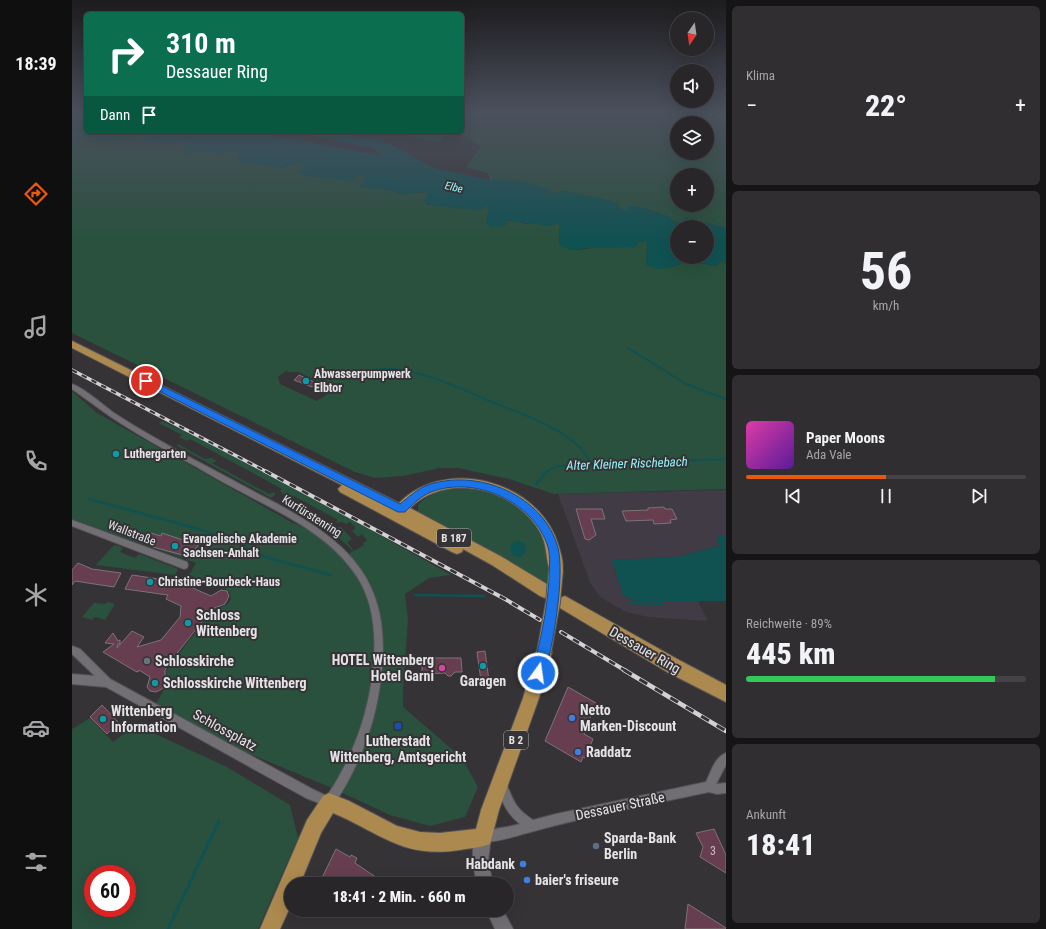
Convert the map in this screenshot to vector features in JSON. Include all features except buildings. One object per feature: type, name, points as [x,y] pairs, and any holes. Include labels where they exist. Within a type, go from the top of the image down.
[{"type":"main road","points":[[72,344],[399,512]]},
{"type":"main road","points":[[72,351],[399,512]]},
{"type":"main road","name":"B 2","points":[[399,512],[422,492],[445,485],[473,484],[497,490],[530,510],[541,522],[553,547],[556,569],[553,602],[544,652],[531,698],[483,837]]},
{"type":"main road","name":"B 187","points":[[399,512],[403,521],[492,566],[506,568],[545,591]]},
{"type":"main road","name":"Dessauer Ring","points":[[565,603],[726,694]]},
{"type":"main road","points":[[270,929],[300,864],[314,827],[335,794]]},
{"type":"main road","name":"Dessauer Straße","points":[[335,794],[350,810],[393,834],[414,841],[435,843],[483,837]]},
{"type":"street","name":"Kurfürstenring","points":[[72,386],[125,423],[322,535],[336,545],[356,569],[367,586],[376,616],[379,637],[374,696],[368,720],[355,756],[335,794]]},
{"type":"street","name":"Wallstraße","points":[[72,523],[184,565]]},
{"type":"street","name":"Schlossplatz","points":[[74,652],[106,682],[308,793],[335,794]]},
{"type":"street","name":"Schlossplatz","points":[[72,679],[106,682]]},
{"type":"street","points":[[709,787],[715,777],[720,763],[726,758]]},
{"type":"street","points":[[501,782],[510,809],[516,817],[532,826]]},
{"type":"street","name":"Dessauer Straße","points":[[483,837],[507,833],[603,808],[709,787],[717,789],[726,788]]},
{"type":"street","points":[[483,837],[480,861],[483,877]]},
{"type":"street","points":[[498,917],[504,929]]},
{"type":"shaded area","points":[[726,490],[726,536],[717,536],[719,546],[676,557],[612,560],[623,595],[631,600],[639,601],[697,599],[708,621],[648,617],[626,612],[600,597],[590,582],[558,494]]},
{"type":"green space","points":[[72,154],[239,154],[237,161],[283,168],[296,163],[304,163],[306,176],[354,180],[359,176],[366,176],[361,187],[389,190],[399,194],[426,192],[428,194],[426,204],[434,206],[481,210],[487,206],[489,208],[486,223],[515,220],[526,224],[536,223],[549,226],[557,223],[560,225],[559,244],[577,250],[647,241],[646,265],[669,268],[680,264],[705,264],[717,266],[721,260],[726,264],[726,489],[554,494],[509,479],[458,468],[440,468],[403,476],[375,478],[355,472],[72,333]],"holes":[[[286,371],[298,372],[335,389],[317,401],[280,384],[278,377]]]},
{"type":"green space","points":[[475,154],[670,154],[670,160],[714,160],[714,154],[726,154],[726,228],[714,225],[714,220],[694,220],[686,218],[684,220],[670,220],[659,213],[634,206],[628,210],[621,210],[617,203],[603,199],[563,191],[550,194],[490,180],[488,173],[466,167]]},
{"type":"green space","points":[[72,391],[97,413],[291,522],[312,532],[344,557],[353,551],[336,535],[280,502],[283,501],[333,528],[341,527],[352,539],[347,542],[354,551],[364,545],[363,543],[367,540],[362,534],[358,537],[352,531],[356,528],[350,522],[346,524],[342,522],[335,523],[338,520],[294,496],[289,500],[280,491],[282,489],[190,439],[187,441],[179,437],[182,435],[159,423],[162,421],[181,430],[182,429],[300,490],[451,575],[429,578],[405,594],[408,620],[403,707],[462,758],[478,787],[465,817],[430,826],[390,815],[332,788],[245,752],[156,704],[168,682],[166,671],[213,609],[227,605],[231,599],[230,593],[226,589],[189,575],[196,563],[72,519]]},
{"type":"green space","points":[[178,444],[205,459],[211,458],[217,461],[212,463],[269,494],[275,492],[275,495],[271,498],[177,446]]},
{"type":"green space","points":[[448,488],[469,488],[496,493],[521,509],[542,537],[549,559],[551,588],[420,515],[418,505],[421,502],[432,494]]},
{"type":"green space","points":[[116,545],[123,548],[120,552],[135,558],[139,554],[178,569],[175,575],[96,565],[113,546]]},
{"type":"green space","points":[[108,602],[115,604],[105,620],[95,617],[92,620],[82,617],[94,603],[106,604]]},
{"type":"green space","points":[[90,718],[113,742],[136,725],[227,767],[290,805],[298,838],[258,929],[72,929],[72,729]]},
{"type":"water","name":"Elbe","points":[[238,154],[374,154],[383,156],[381,154],[409,154],[433,168],[490,180],[508,179],[535,184],[549,189],[548,192],[550,194],[563,191],[603,199],[617,203],[621,210],[628,210],[628,206],[634,206],[671,217],[670,264],[680,264],[669,268],[658,269],[646,265],[647,241],[638,242],[636,247],[570,250],[559,244],[560,225],[556,223],[553,226],[550,226],[533,223],[526,224],[523,222],[507,220],[506,226],[491,227],[486,223],[489,208],[487,206],[481,210],[434,206],[423,202],[428,194],[426,192],[399,194],[389,190],[361,187],[360,184],[363,182],[365,176],[359,176],[354,180],[335,180],[298,174],[299,170],[304,167],[304,163],[296,163],[291,166],[284,167],[236,161]]},
{"type":"water","points":[[714,225],[726,228],[726,264],[721,260],[717,266],[705,264],[714,264]]},
{"type":"water","points":[[717,536],[726,536],[726,601],[639,601],[631,600],[623,595],[612,560],[676,557],[719,546]]},
{"type":"water","points":[[515,541],[521,541],[526,546],[524,555],[521,557],[515,557],[510,552],[510,546]]},
{"type":"waterway","points":[[628,348],[686,384],[726,399]]},
{"type":"waterway","points":[[340,379],[366,371],[394,369],[419,374],[456,386],[532,418],[562,434],[575,443],[584,453],[590,464]]},
{"type":"waterway","name":"Alter Kleiner Rischebach","points":[[546,472],[557,466],[726,459]]},
{"type":"waterway","name":"Alter Kleiner Rischebach","points":[[536,484],[546,472]]},
{"type":"waterway","points":[[89,499],[192,527],[235,541],[265,557],[331,575]]},
{"type":"waterway","points":[[415,595],[484,596]]},
{"type":"waterway","points":[[631,603],[662,604],[662,601]]},
{"type":"waterway","points":[[168,929],[219,821]]},
{"type":"railway","points":[[72,370],[267,472]]},
{"type":"railway","points":[[265,471],[505,599],[540,620]]},
{"type":"railway","points":[[561,632],[626,671]]},
{"type":"railway","points":[[624,670],[726,731]]},
{"type":"place","name":"Abwasserpumpwerk Elbtor","points":[[306,381]]},
{"type":"place","name":"Luthergarten","points":[[116,454]]},
{"type":"place","name":"Evangelische Akademie Sachsen-Anhalt","points":[[175,546]]},
{"type":"place","name":"Christine-Bourbeck-Haus","points":[[150,582]]},
{"type":"place","name":"Schloss Wittenberg","points":[[188,623]]},
{"type":"place","name":"Schlosskirche","points":[[147,661]]},
{"type":"place","name":"Garagen","points":[[483,666]]},
{"type":"place","name":"HOTEL Wittenberg Hotel Garni","points":[[442,668]]},
{"type":"place","name":"Schlosskirche Wittenberg","points":[[155,683]]},
{"type":"place","name":"Netto Marken-Discount","points":[[572,718]]},
{"type":"place","name":"Wittenberg Information","points":[[103,719]]},
{"type":"place","name":"Lutherstadt Wittenberg, Amtsgericht","points":[[398,726]]},
{"type":"place","name":"Raddatz","points":[[578,752]]},
{"type":"place","name":"Sparda-Bank Berlin","points":[[596,846]]},
{"type":"place","name":"Habdank","points":[[523,864]]},
{"type":"place","name":"baier's friseure","points":[[527,880]]},
{"type":"route","points":[[146,381],[401,509],[419,494],[430,488],[464,483],[481,485],[497,490],[511,497],[530,510],[541,522],[548,534],[553,547],[556,569],[553,602],[548,631],[538,673]]}]
